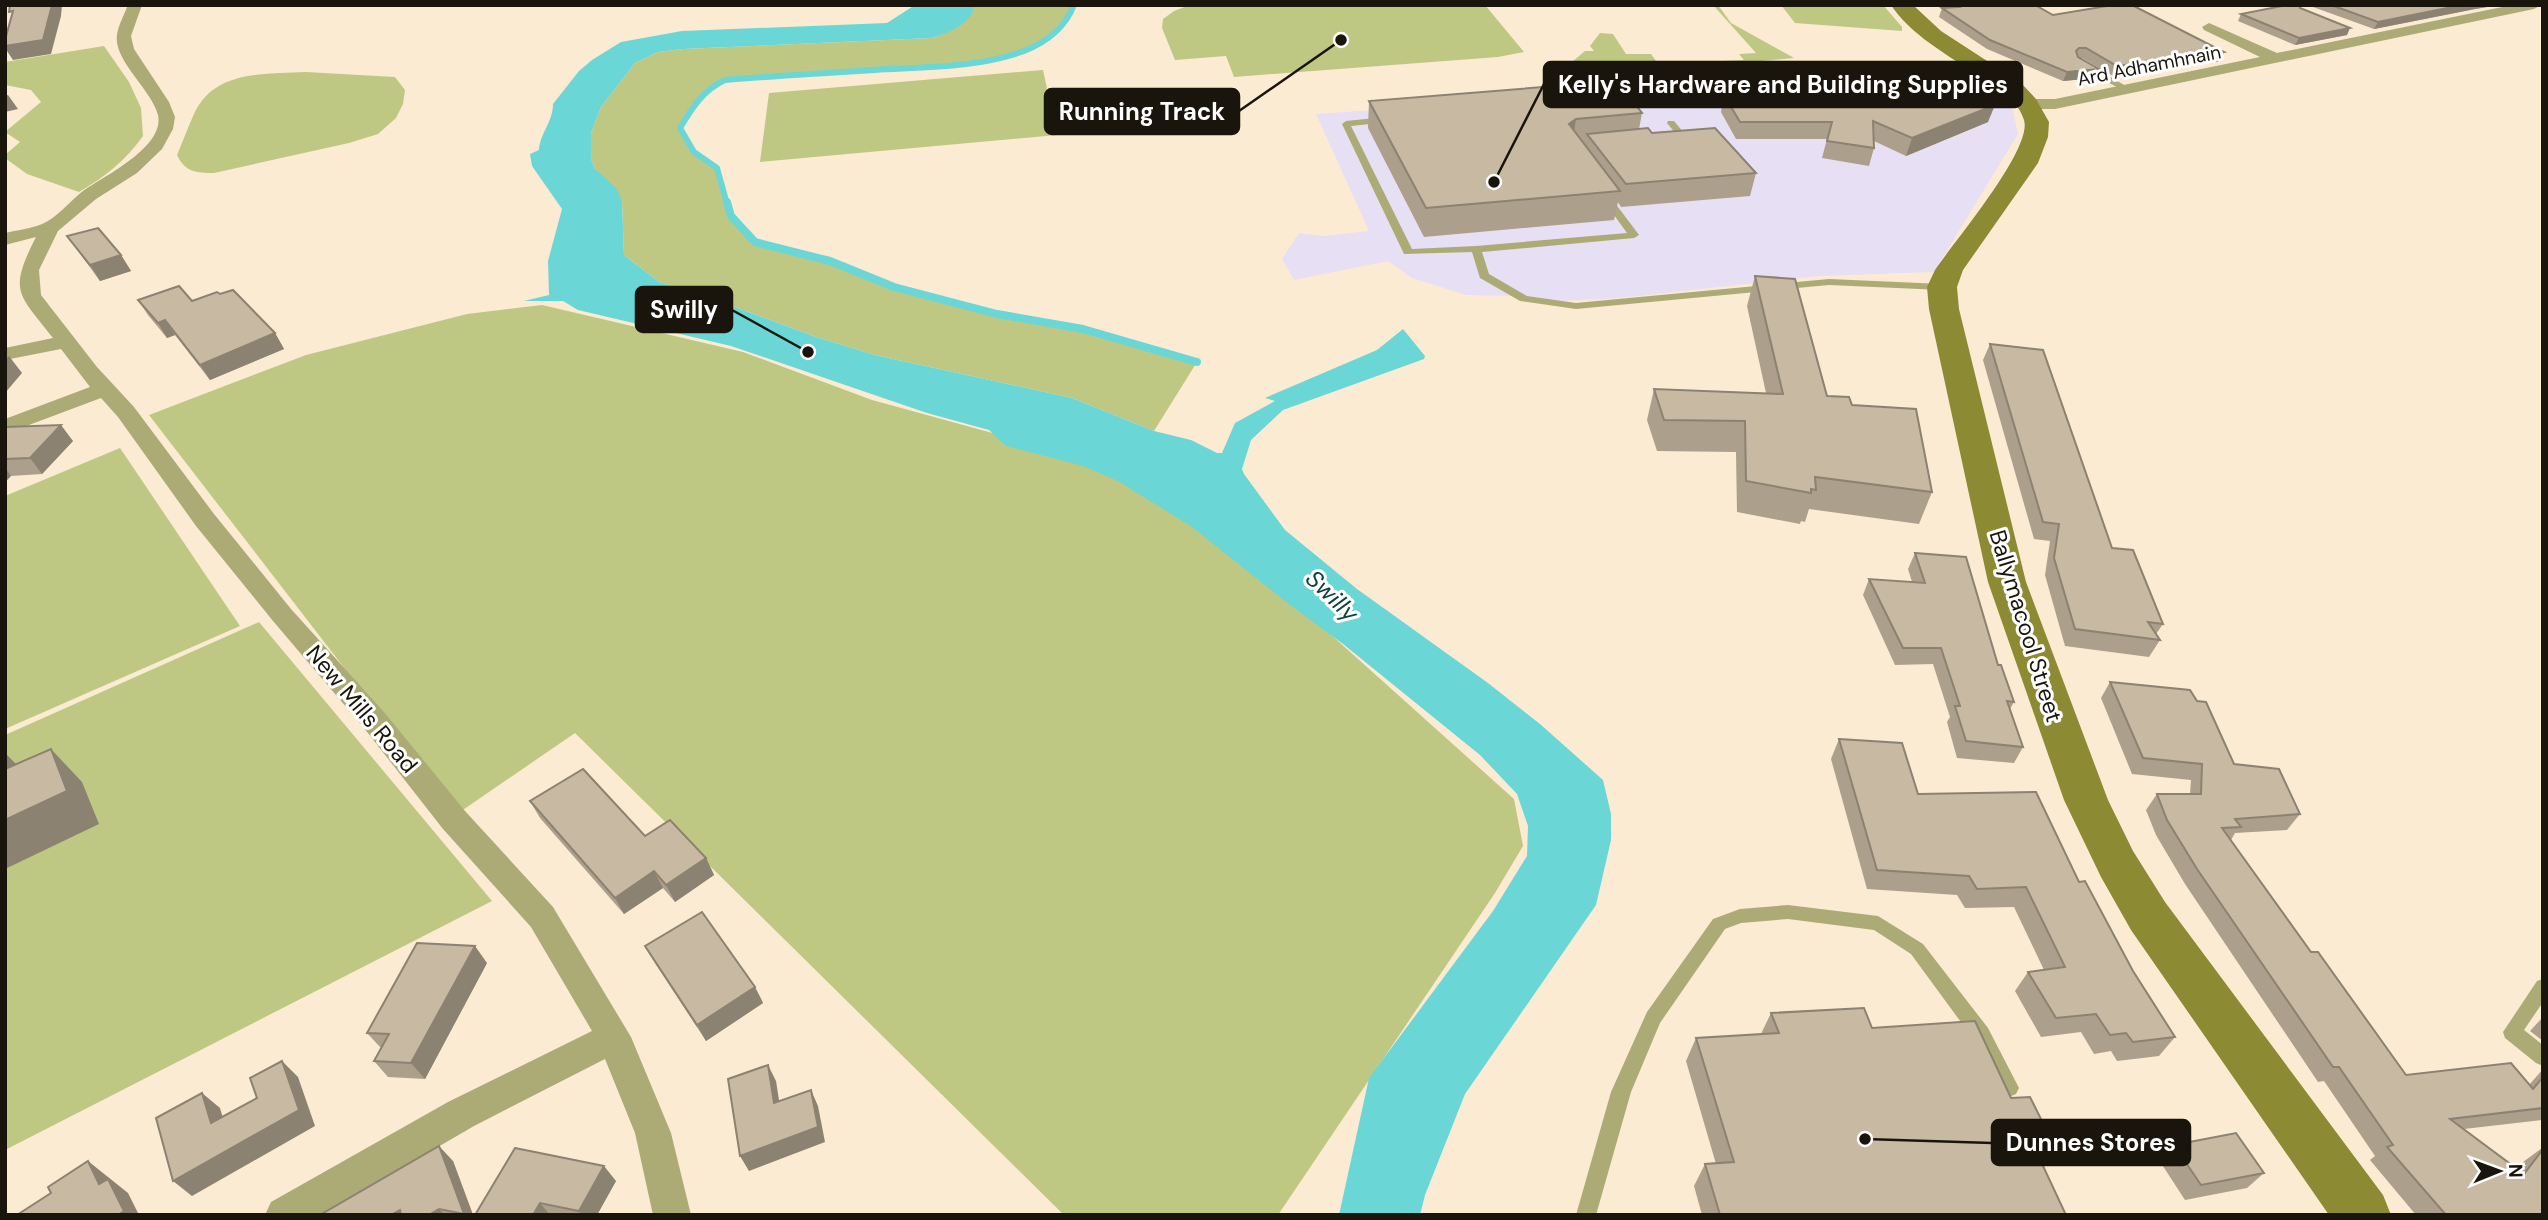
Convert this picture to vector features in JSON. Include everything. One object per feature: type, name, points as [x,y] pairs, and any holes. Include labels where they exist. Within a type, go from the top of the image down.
[{"type":"main road","points":[[1901,5],[1933,36],[2003,81],[2028,104],[2037,122],[2036,137],[2025,163],[1955,262],[1942,287]]},
{"type":"main road","name":"Ballymacool Street","points":[[1942,287],[1951,342],[2007,582],[2086,800],[2117,864],[2148,916],[2363,1215]]},
{"type":"street","name":"New Mills Road","points":[[135,5],[124,36],[126,49],[161,102],[167,117],[165,129],[156,145],[131,169],[90,195],[50,228],[29,270],[31,296],[104,389],[126,412],[205,520],[282,615],[374,720],[454,820],[542,917],[614,1037],[653,1133],[672,1215]]},
{"type":"street","name":"Ard Adhamhnain","points":[[2028,104],[2055,104],[2534,5]]},
{"type":"street","points":[[2446,10],[2470,19]]},
{"type":"street","name":"Ard Adhamhnain","points":[[2209,27],[2277,59]]},
{"type":"street","points":[[2351,28],[2376,38]]},
{"type":"street","name":"New Mills Road","points":[[5,239],[50,228]]},
{"type":"street","points":[[5,355],[66,342]]},
{"type":"street","points":[[5,426],[104,389]]},
{"type":"street","points":[[284,1215],[461,1114],[614,1037]]},
{"type":"lane","points":[[2078,62],[2127,89]]},
{"type":"lane","points":[[1398,119],[1346,124],[1408,252],[1476,249],[1634,235],[1595,183]]},
{"type":"lane","points":[[1671,123],[1685,141],[1673,142]]},
{"type":"lane","points":[[1476,249],[1484,276],[1524,299],[1549,304],[1576,306],[1783,292],[1829,282],[1942,287]]},
{"type":"lane","points":[[1586,1215],[1621,1091],[1653,1018],[1719,923],[1740,916],[1788,912],[1878,923],[1917,949],[1981,1034],[2008,1088]]},
{"type":"lane","points":[[2543,987],[2512,1032],[2543,1057]]},
{"type":"shaded area","points":[[1966,69],[1996,90],[2013,111],[2018,134],[1934,272],[1818,276],[1621,298],[1559,301],[1525,296],[1466,295],[1412,278],[1388,261],[1294,280],[1282,259],[1299,233],[1324,236],[1369,231],[1316,114]]},
{"type":"green space","points":[[975,5],[1074,5],[1062,26],[1044,41],[1026,50],[983,62],[725,80],[710,88],[680,128],[694,151],[717,168],[731,216],[755,242],[830,261],[894,287],[997,314],[1083,329],[1197,362],[1154,431],[1072,398],[875,355],[816,337],[700,294],[659,282],[624,255],[622,201],[595,169],[591,159],[591,133],[601,107],[635,63],[658,52],[683,49],[932,38],[963,22]]},
{"type":"green space","points":[[1190,5],[1485,5],[1524,52],[1498,57],[1234,77],[1226,56],[1175,60],[1162,28],[1163,19]]},
{"type":"green space","points":[[1713,5],[1718,5],[1731,23],[1794,58],[1666,70],[1662,64],[1744,60],[1739,54],[1756,53]]},
{"type":"green space","points":[[1781,5],[1883,5],[1902,27],[1902,31],[1795,23]]},
{"type":"green space","points":[[1600,33],[1613,34],[1626,54],[1651,54],[1659,65],[1571,73],[1566,67],[1585,51],[1594,51],[1590,46]]},
{"type":"green space","points":[[104,46],[129,82],[141,108],[143,136],[122,161],[79,192],[27,174],[5,158],[20,142],[5,132],[41,102],[31,90],[5,85],[5,62]]},
{"type":"green space","points":[[1043,70],[1057,135],[760,162],[769,93]]},
{"type":"green space","points":[[306,72],[395,77],[405,90],[403,104],[396,118],[378,134],[349,143],[214,173],[192,170],[180,161],[177,155],[194,114],[214,89],[242,77]]},
{"type":"green space","points":[[542,305],[743,352],[872,400],[1051,449],[1142,486],[1231,545],[1514,799],[1523,846],[1495,893],[1278,1215],[1064,1215],[575,733],[457,814],[149,415],[306,355],[467,314]]},
{"type":"green space","points":[[120,448],[240,626],[5,729],[5,496]]},
{"type":"green space","points":[[259,622],[492,901],[5,1150],[5,735]]},
{"type":"water","points":[[915,5],[975,5],[964,23],[932,38],[683,49],[658,52],[635,63],[601,107],[591,133],[591,159],[595,169],[616,188],[622,201],[624,255],[659,282],[700,294],[816,337],[875,355],[1072,398],[1154,431],[1191,440],[1217,453],[1222,453],[1235,423],[1275,401],[1265,398],[1377,350],[1403,329],[1425,356],[1424,359],[1283,410],[1251,440],[1242,469],[1244,474],[1285,530],[1357,589],[1488,683],[1540,724],[1603,780],[1611,814],[1611,840],[1596,905],[1465,1094],[1425,1195],[1420,1215],[1339,1215],[1369,1078],[1493,911],[1527,856],[1528,826],[1517,794],[1480,755],[1192,527],[1118,481],[1083,466],[1006,446],[989,430],[927,413],[731,346],[578,310],[563,301],[524,301],[549,295],[548,261],[562,209],[532,166],[530,154],[539,150],[553,104],[579,71],[592,60],[621,42],[682,31],[887,23]]},
{"type":"building","points":[[10,5],[52,5],[43,40],[5,46],[13,11],[9,12]]},
{"type":"building","points":[[1956,5],[2035,5],[2053,15],[2113,5],[2132,5],[2224,52],[2117,66],[2086,48],[2079,48],[2076,51],[2078,57],[2099,69],[2067,72],[1990,40],[1942,8],[1959,7]]},
{"type":"building","points":[[2299,5],[2300,8],[2350,28],[2299,38],[2241,14]]},
{"type":"building","points":[[2331,5],[2462,5],[2378,22]]},
{"type":"building","points":[[1960,65],[1995,105],[1912,138],[1873,121],[1874,148],[1827,141],[1832,122],[1740,122],[1724,95],[1832,95],[1811,76]]},
{"type":"building","points":[[1616,80],[1642,113],[1576,119],[1569,124],[1620,191],[1426,208],[1369,101],[1581,84],[1579,82]]},
{"type":"building","points":[[1648,128],[1652,133],[1715,128],[1756,173],[1626,184],[1587,134]]},
{"type":"building","points":[[98,228],[121,255],[90,265],[67,236]]},
{"type":"building","points":[[1755,276],[1795,279],[1827,396],[1849,397],[1852,405],[1916,409],[1932,492],[1815,477],[1816,490],[1811,489],[1811,493],[1746,481],[1745,421],[1664,420],[1654,389],[1783,394]]},
{"type":"building","points":[[179,286],[192,301],[217,292],[220,294],[233,290],[275,333],[200,365],[165,320],[158,323],[138,300]]},
{"type":"building","points":[[1990,344],[2043,350],[2112,548],[2133,550],[2163,624],[2148,622],[2160,640],[2075,629],[2054,558],[2059,524],[2043,522]]},
{"type":"building","points":[[61,425],[30,458],[5,459],[5,427]]},
{"type":"building","points":[[1915,553],[1966,557],[1998,665],[2001,665],[2014,702],[2007,701],[2023,747],[1966,741],[1955,706],[1960,706],[1941,648],[1903,648],[1869,579],[1925,583]]},
{"type":"building","points":[[2110,682],[2190,690],[2197,701],[2206,702],[2234,764],[2279,769],[2300,814],[2235,819],[2241,827],[2222,828],[2311,952],[2318,952],[2406,1075],[2511,1063],[2533,1089],[2543,1077],[2543,1108],[2450,1119],[2524,1174],[2543,1149],[2543,1215],[2446,1215],[2387,1147],[2393,1145],[2339,1067],[2333,1067],[2197,869],[2167,820],[2157,794],[2201,794],[2202,764],[2143,758]]},
{"type":"building","points":[[1839,739],[1902,743],[1918,794],[2036,792],[2079,882],[2085,881],[2133,971],[2175,1037],[2133,1042],[2126,1033],[2110,1035],[2096,1014],[2056,1018],[2028,972],[2065,967],[2026,887],[1977,889],[1969,876],[1877,870]]},
{"type":"building","points":[[51,749],[67,791],[5,820],[5,769]]},
{"type":"building","points":[[583,769],[645,836],[670,820],[706,858],[666,885],[654,871],[615,898],[530,801]]},
{"type":"building","points":[[702,912],[755,987],[697,1025],[645,946]]},
{"type":"building","points":[[417,943],[475,946],[411,1063],[374,1061],[389,1034],[367,1033]]},
{"type":"building","points":[[1864,1008],[1872,1028],[1975,1021],[2011,1098],[2030,1097],[2049,1135],[2029,1136],[2066,1215],[1720,1215],[1705,1164],[1734,1162],[1696,1038],[1779,1033],[1771,1013]]},
{"type":"building","points":[[282,1061],[299,1110],[173,1181],[156,1118],[202,1093],[211,1123],[257,1098],[250,1078]]},
{"type":"building","points":[[768,1065],[774,1103],[811,1090],[818,1127],[740,1156],[728,1079]]},
{"type":"building","points":[[2236,1133],[2264,1173],[2201,1185],[2174,1145]]},
{"type":"building","points":[[439,1146],[464,1214],[439,1209],[429,1215],[401,1215],[400,1210],[391,1215],[320,1215]]},
{"type":"building","points":[[515,1148],[604,1166],[579,1211],[540,1203],[533,1215],[475,1215]]},
{"type":"building","points":[[88,1161],[99,1184],[108,1179],[124,1211],[118,1215],[17,1215],[51,1193],[48,1187]]},
{"type":"waterway","points":[[727,204],[717,168],[694,152],[680,128],[699,100],[717,84],[725,80],[988,61],[1024,51],[1048,39],[1066,21],[1074,5]]},
{"type":"waterway","points":[[727,202],[731,216],[755,242],[830,261],[894,287],[997,314],[1083,329],[1197,362]]},
{"type":"place","name":"Running Track","points":[[1341,40]]},
{"type":"place","name":"Kelly's Hardware and Building Supplies","points":[[1494,182]]},
{"type":"place","name":"Swilly","points":[[808,352]]},
{"type":"place","name":"Dunnes Stores","points":[[1865,1139]]}]
